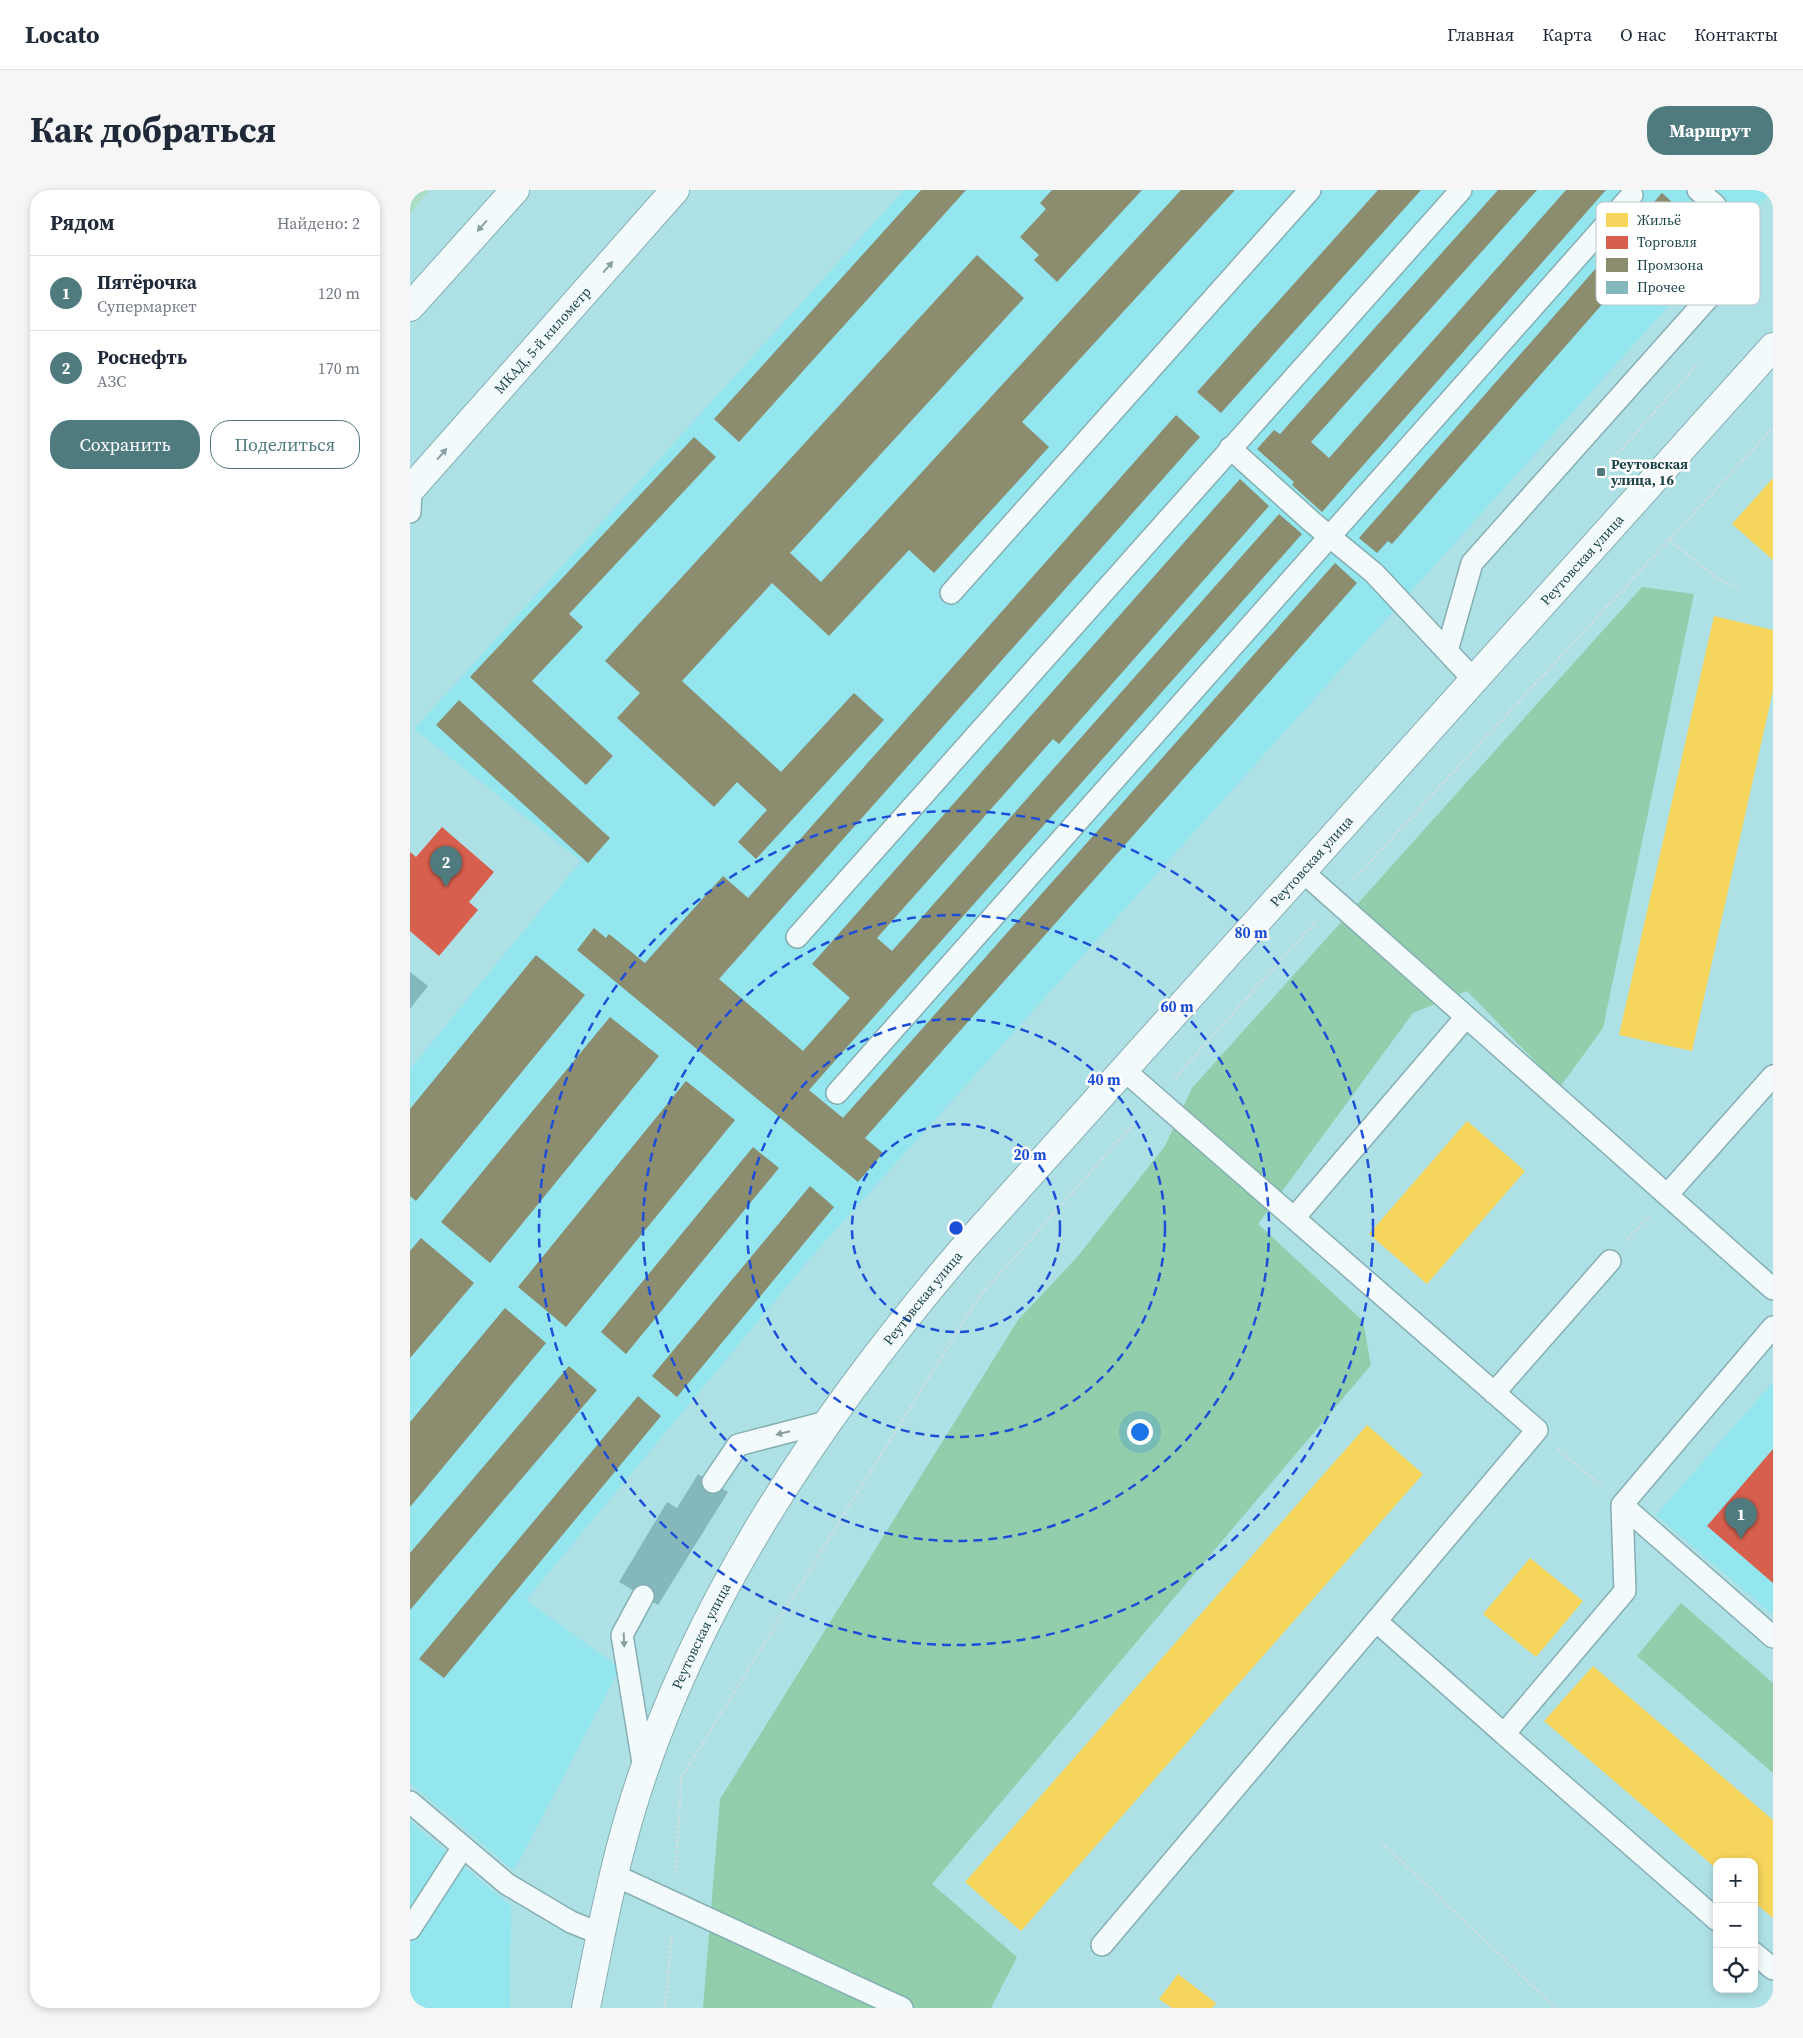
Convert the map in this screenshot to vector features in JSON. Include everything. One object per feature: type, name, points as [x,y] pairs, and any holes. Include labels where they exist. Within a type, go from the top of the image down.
[{"type":"main road","points":[[410,307],[515,190]]},
{"type":"main road","name":"МКАД, 5-й километр","points":[[410,490],[675,190]]},
{"type":"main road","name":"Реутовская улица","points":[[586,2008],[614,1875],[630,1814],[673,1698],[728,1582],[762,1524],[830,1421],[885,1343],[920,1299],[1124,1070],[1773,347]]},
{"type":"lane","points":[[951,593],[1310,190]]},
{"type":"lane","points":[[797,937],[1461,190]]},
{"type":"lane","points":[[1698,190],[1711,202]]},
{"type":"lane","points":[[1625,202],[1632,194]]},
{"type":"lane","points":[[837,1093],[1330,538],[1596,235]]},
{"type":"lane","points":[[1447,651],[1472,563],[1702,305]]},
{"type":"lane","points":[[1230,448],[1330,538],[1374,574],[1474,680]]},
{"type":"lane","points":[[410,490],[410,512]]},
{"type":"lane","points":[[1302,871],[1773,1289]]},
{"type":"lane","points":[[1294,1218],[1466,1017]]},
{"type":"lane","points":[[1102,1945],[1537,1430],[1124,1070]]},
{"type":"lane","points":[[1667,1195],[1773,1076]]},
{"type":"lane","points":[[1494,1393],[1610,1261]]},
{"type":"lane","points":[[1504,1734],[1625,1591],[1622,1504],[1773,1327]]},
{"type":"lane","points":[[712,1482],[738,1444],[830,1421]]},
{"type":"lane","points":[[1622,1504],[1773,1637]]},
{"type":"lane","points":[[642,1596],[622,1635],[645,1771]]},
{"type":"lane","points":[[1376,1621],[1713,1917]]},
{"type":"lane","points":[[410,1802],[506,1884],[571,1922],[601,1934]]},
{"type":"lane","points":[[410,1929],[463,1847]]},
{"type":"lane","points":[[614,1875],[902,2008]]},
{"type":"lane","points":[[1758,1956],[1773,1969]]},
{"type":"path","points":[[1601,472],[1696,366]]},
{"type":"path","points":[[665,2008],[675,1904],[681,1778],[978,1298],[1335,900],[1773,428]]},
{"type":"path","points":[[1670,540],[1716,578],[1738,587]]},
{"type":"path","points":[[1610,1261],[1667,1195]]},
{"type":"path","points":[[1537,1430],[1622,1504]]},
{"type":"path","points":[[1381,1842],[1556,2008]]},
{"type":"shaded area","points":[[904,190],[1773,190],[1760,204],[1760,202],[1596,202],[1596,305],[1669,305],[812,1256],[526,1600],[620,1668],[514,1871],[410,1783],[410,1069],[581,861],[414,729]]},
{"type":"shaded area","points":[[1773,1382],[1773,1615],[1656,1515]]},
{"type":"shaded area","points":[[410,1821],[511,1906],[510,2008],[410,2008]]},
{"type":"green space","points":[[410,190],[429,190],[410,214]]},
{"type":"green space","points":[[1642,587],[1694,594],[1603,1028],[1560,1087],[1467,991],[1413,1013],[1258,1224],[1363,1321],[1371,1365],[932,1884],[1017,1957],[991,2008],[703,2008],[720,1799],[1018,1320],[1078,1256],[1165,1146],[1192,1088]]},
{"type":"green space","points":[[1681,1603],[1773,1683],[1773,1773],[1637,1656]]},
{"type":"building: Жильё","points":[[1773,478],[1773,560],[1732,524]]},
{"type":"building: Жильё","points":[[1714,616],[1773,630],[1773,691],[1692,1051],[1619,1035]]},
{"type":"building: Жильё","points":[[1467,1121],[1525,1171],[1427,1284],[1369,1234]]},
{"type":"building: Жильё","points":[[1367,1425],[1423,1474],[1021,1931],[965,1882]]},
{"type":"building: Жильё","points":[[1530,1558],[1583,1601],[1536,1657],[1483,1614]]},
{"type":"building: Жильё","points":[[1593,1666],[1773,1820],[1773,1918],[1758,1905],[1758,1858],[1713,1858],[1713,1866],[1544,1721]]},
{"type":"building: Жильё","points":[[1178,1974],[1216,2003],[1212,2008],[1172,2008],[1159,1999]]},
{"type":"building: Торговля","points":[[442,827],[494,872],[469,902],[478,910],[439,956],[410,931],[410,852],[416,857]]},
{"type":"building: Торговля","points":[[1773,1449],[1773,1583],[1707,1526]]},
{"type":"building: Промзона","points":[[921,190],[966,190],[739,442],[714,419]]},
{"type":"building: Промзона","points":[[1052,190],[1142,190],[1057,282],[1034,260],[1039,255],[1020,237],[1046,209],[1040,203]]},
{"type":"building: Промзона","points":[[1181,190],[1235,190],[1022,422],[1049,447],[934,573],[909,550],[829,636],[772,583],[682,681],[781,772],[854,693],[884,720],[756,859],[738,842],[767,810],[737,782],[714,807],[617,718],[640,693],[605,661],[977,255],[1024,298],[790,553],[821,582]]},
{"type":"building: Промзона","points":[[1378,190],[1421,190],[1221,413],[1197,392]]},
{"type":"building: Промзона","points":[[1498,190],[1537,190],[1311,442],[1329,458],[1566,190],[1606,190],[1322,512],[1292,485],[1294,482],[1257,449],[1274,430],[1280,434]]},
{"type":"building: Промзона","points":[[1662,193],[1672,202],[1654,202]]},
{"type":"building: Промзона","points":[[1596,268],[1596,305],[1601,305],[1392,544],[1388,541],[1377,553],[1359,538]]},
{"type":"building: Промзона","points":[[1176,415],[1200,437],[719,979],[803,1051],[850,998],[812,964],[1240,479],[1269,506],[1059,744],[1053,739],[877,938],[892,951],[1279,514],[1302,534],[809,1090],[843,1118],[1335,563],[1357,583],[865,1138],[883,1153],[858,1182],[577,950],[594,928],[606,938],[609,934],[645,963],[723,876],[748,898]]},
{"type":"building: Промзона","points":[[694,437],[716,457],[569,614],[583,627],[532,681],[613,756],[586,785],[470,677]]},
{"type":"building: Промзона","points":[[459,700],[610,838],[588,863],[436,725]]},
{"type":"building: Промзона","points":[[536,955],[585,995],[416,1201],[410,1196],[410,1109]]},
{"type":"building: Промзона","points":[[610,1017],[659,1056],[490,1263],[441,1222]]},
{"type":"building: Промзона","points":[[686,1081],[735,1120],[566,1327],[518,1287]]},
{"type":"building: Промзона","points":[[753,1147],[779,1168],[626,1354],[601,1332]]},
{"type":"building: Промзона","points":[[810,1186],[834,1207],[677,1397],[652,1376]]},
{"type":"building: Промзона","points":[[421,1238],[474,1283],[410,1358],[410,1251]]},
{"type":"building: Промзона","points":[[505,1308],[546,1343],[410,1507],[410,1422]]},
{"type":"building: Промзона","points":[[569,1366],[597,1390],[410,1610],[410,1553]]},
{"type":"building: Промзона","points":[[638,1396],[661,1416],[444,1678],[419,1659]]},
{"type":"building: Прочее","points":[[410,972],[428,986],[410,1009]]},
{"type":"building: Прочее","points":[[698,1474],[728,1492],[658,1605],[619,1582],[667,1502],[677,1508]]},
{"type":"place","name":"Реутовская улица, 16","points":[[1601,472]]},
{"type":"place","name":"Роснефть","points":[[446,887]]},
{"type":"place","name":"Пятёрочка","points":[[1741,1539]]}]
